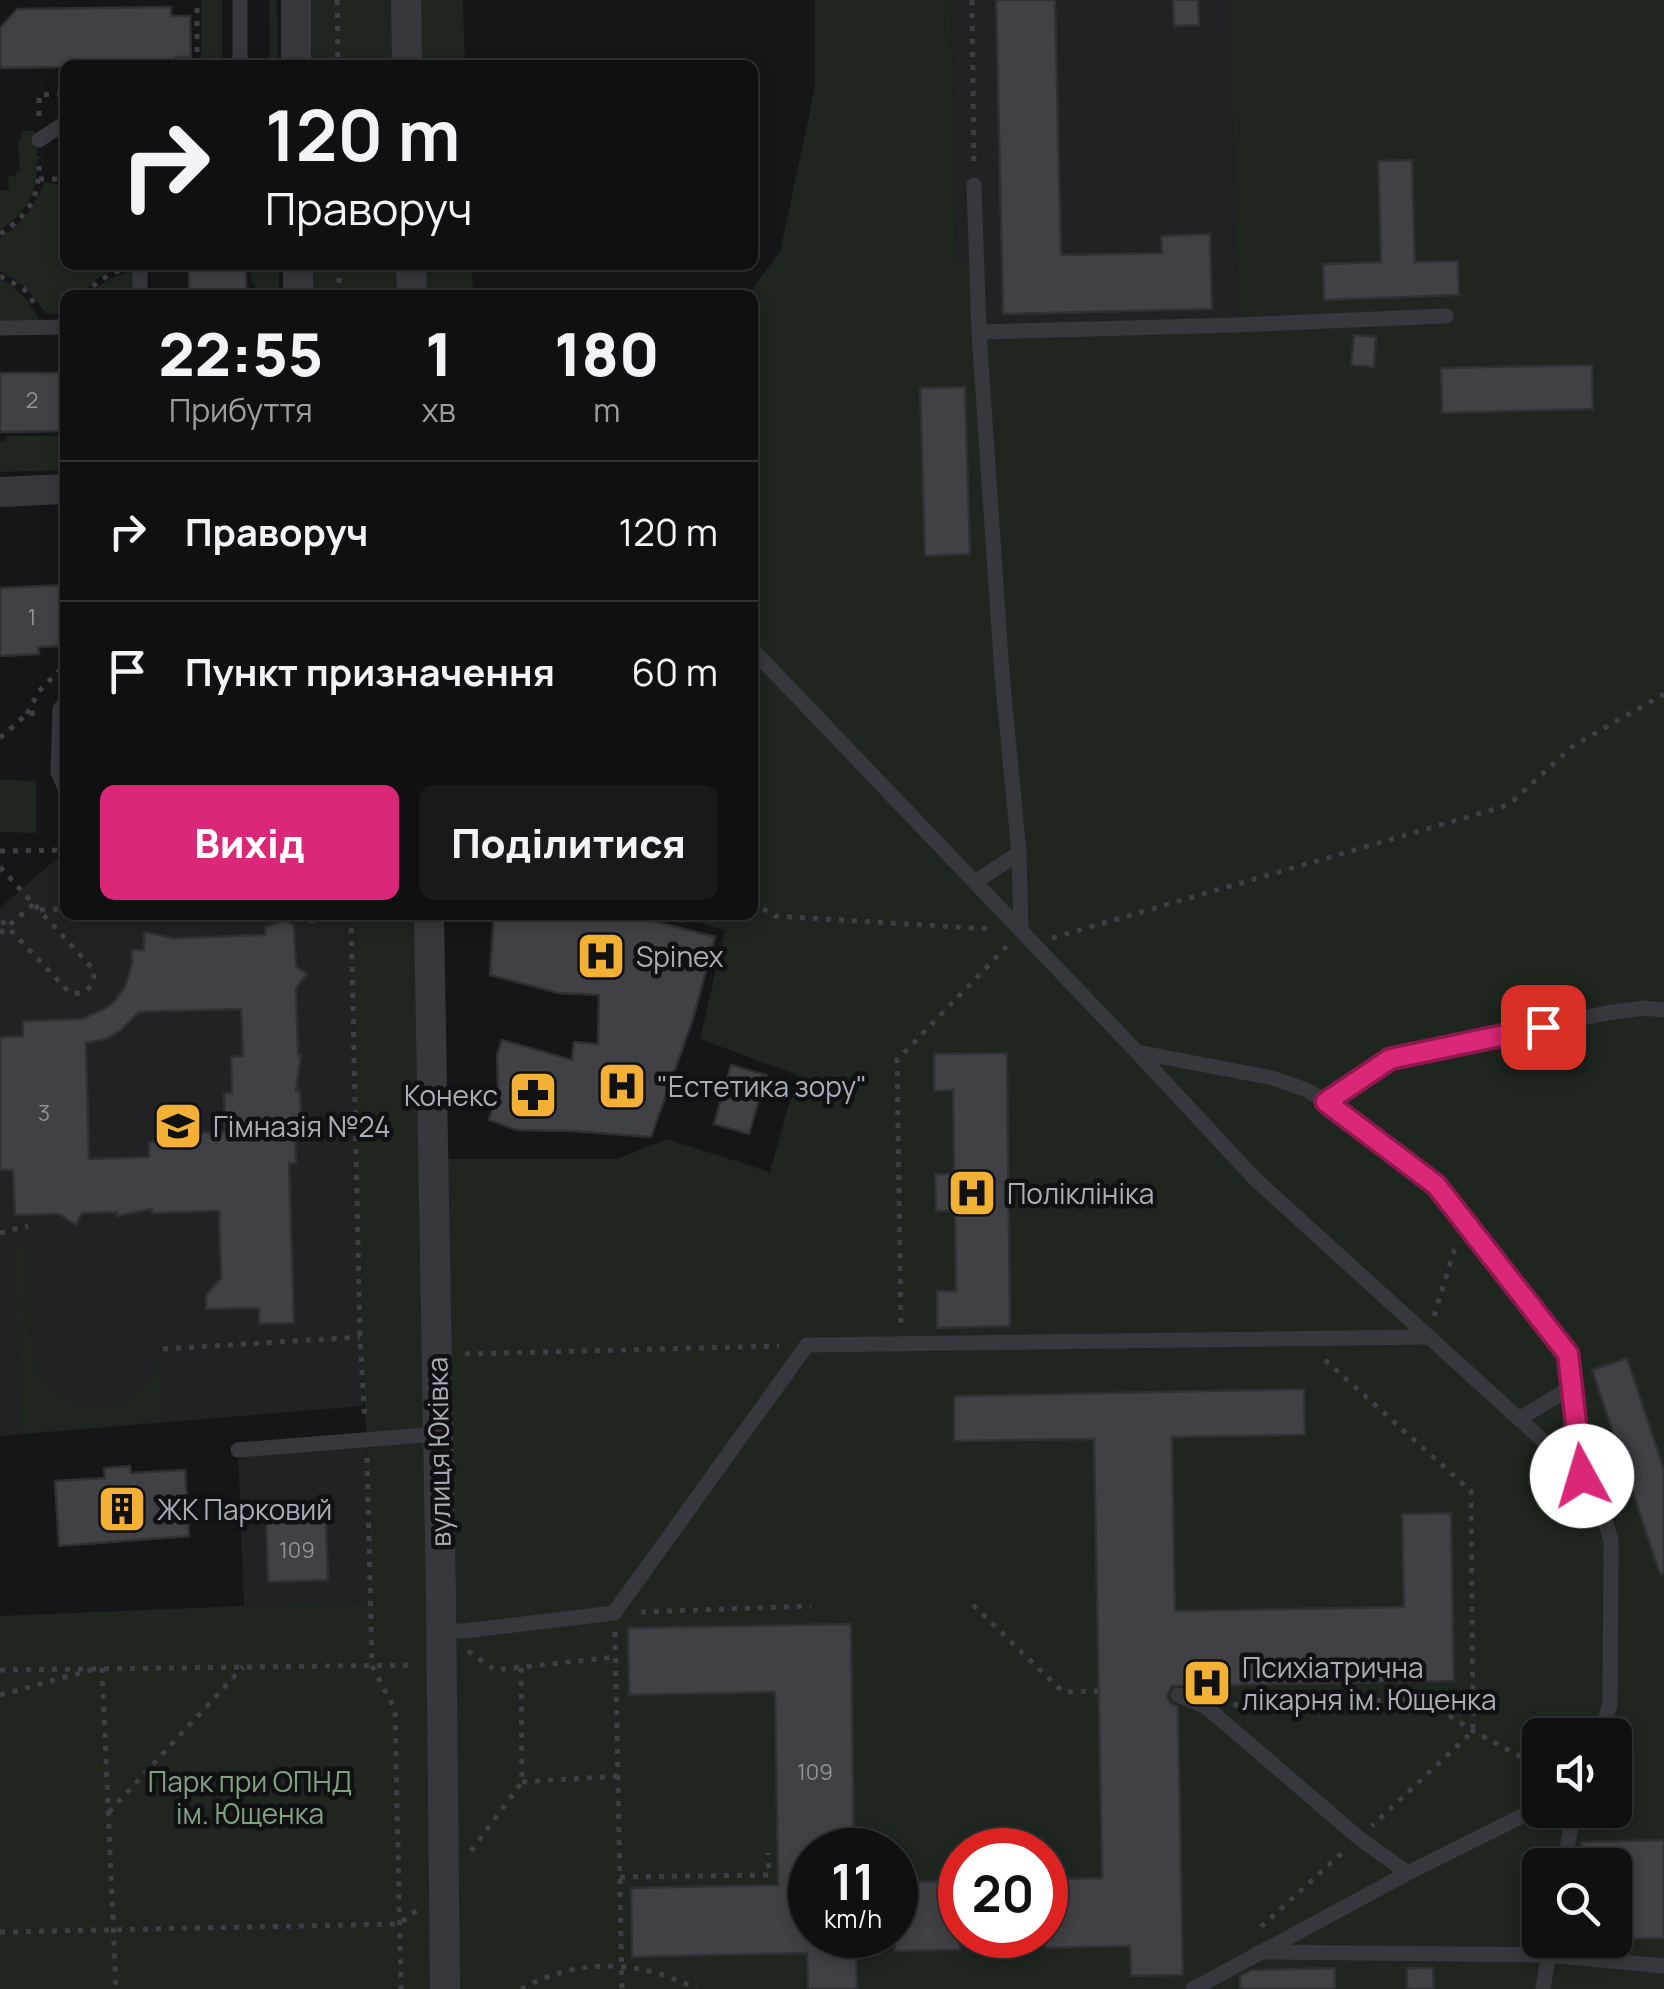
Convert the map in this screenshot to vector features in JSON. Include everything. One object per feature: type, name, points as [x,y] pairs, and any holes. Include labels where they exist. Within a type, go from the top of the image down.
[{"type":"street","points":[[296,0],[296,60]]},
{"type":"street","points":[[406,0],[407,60]]},
{"type":"street","points":[[0,492],[60,489]]},
{"type":"street","name":"вулиця Юківка","points":[[429,920],[445,1989]]},
{"type":"lane","points":[[240,0],[240,60]]},
{"type":"lane","points":[[39,140],[60,127]]},
{"type":"lane","points":[[974,186],[979,332],[1002,675],[1019,852],[1021,930]]},
{"type":"lane","points":[[979,332],[1446,316]]},
{"type":"lane","points":[[0,328],[60,326]]},
{"type":"lane","points":[[758,655],[1255,1179],[1582,1476],[1606,1519],[1610,1541],[1610,1705],[1606,1718]]},
{"type":"lane","points":[[60,739],[60,777]]},
{"type":"lane","points":[[976,882],[1019,852]]},
{"type":"lane","points":[[1326,1102],[1390,1059],[1606,1013],[1644,1008],[1664,1010]]},
{"type":"lane","points":[[1137,1052],[1274,1078],[1309,1091],[1423,1174],[1449,1199],[1568,1354],[1582,1476]]},
{"type":"lane","points":[[442,1631],[614,1612],[807,1346],[1428,1337]]},
{"type":"lane","points":[[1519,1418],[1572,1386]]},
{"type":"lane","points":[[238,1450],[438,1434]]},
{"type":"lane","points":[[1178,1695],[1205,1706],[1359,1838],[1408,1874]]},
{"type":"lane","points":[[1193,1989],[1522,1816]]},
{"type":"lane","points":[[1260,1952],[1522,1948]]},
{"type":"lane","points":[[1543,1989],[1548,1958]]},
{"type":"lane","points":[[1613,1958],[1664,1966]]},
{"type":"path","points":[[196,0],[196,60]]},
{"type":"path","points":[[337,0],[338,60]]},
{"type":"path","points":[[972,0],[974,186]]},
{"type":"path","points":[[0,234],[25,214],[40,179],[60,179]]},
{"type":"path","points":[[89,290],[100,280],[125,270]]},
{"type":"path","points":[[0,276],[24,289],[42,316]]},
{"type":"path","points":[[0,738],[27,714],[39,692],[60,670]]},
{"type":"path","points":[[1034,944],[1502,808],[1573,746],[1664,694]]},
{"type":"path","points":[[27,714],[60,706]]},
{"type":"path","points":[[0,852],[60,850]]},
{"type":"path","points":[[0,867],[94,970],[95,980],[88,990],[69,992],[0,920]]},
{"type":"path","points":[[0,881],[7,875]]},
{"type":"path","points":[[0,934],[34,904]]},
{"type":"path","points":[[758,906],[775,916],[1000,930]]},
{"type":"path","points":[[40,910],[60,910]]},
{"type":"path","points":[[901,1346],[897,1060],[1021,930]]},
{"type":"path","points":[[1428,1337],[1464,1219]]},
{"type":"path","points":[[0,1233],[28,1226]]},
{"type":"path","points":[[163,1349],[360,1337]]},
{"type":"path","points":[[1248,1938],[1474,1730],[1470,1491],[1301,1338]]},
{"type":"path","points":[[436,1355],[807,1346]]},
{"type":"path","points":[[973,1605],[1063,1692],[1098,1691]]},
{"type":"path","points":[[622,1989],[614,1612],[811,1606]]},
{"type":"path","points":[[442,1631],[495,1670],[615,1657]]},
{"type":"path","points":[[0,1670],[442,1664]]},
{"type":"path","points":[[108,1813],[243,1667]]},
{"type":"path","points":[[0,1932],[399,1924],[443,1889],[522,1782],[521,1667]]},
{"type":"path","points":[[0,1695],[102,1668]]},
{"type":"path","points":[[102,1668],[116,1989]]},
{"type":"path","points":[[1205,1706],[1424,1698],[1522,1757]]},
{"type":"path","points":[[522,1782],[618,1776]]},
{"type":"path","points":[[620,1877],[768,1874],[768,1853]]},
{"type":"path","points":[[521,1989],[564,1970],[593,1965],[622,1965],[663,1974],[696,1989]]},
{"type":"shaded area","points":[[951,0],[1229,0],[1238,325],[979,332],[956,262]]},
{"type":"shaded area","name":"Гімназія №24","points":[[60,859],[60,920],[351,920],[363,1406],[0,1436],[0,908]]},
{"type":"shaded area","points":[[367,1439],[370,1601],[244,1606],[238,1450]]},
{"type":"green space","points":[[201,0],[222,0],[222,60],[201,60]]},
{"type":"green space","points":[[269,0],[277,0],[278,60],[270,60]]},
{"type":"green space","points":[[296,0],[463,0],[465,60],[296,60]]},
{"type":"green space","name":"Парк при ОПНД ім. Ющенка","points":[[815,0],[951,0],[956,262],[976,265],[979,331],[1238,325],[1229,0],[1664,0],[1664,1989],[0,1989],[0,1616],[370,1601],[351,920],[426,920],[432,1159],[617,1159],[667,1139],[770,1172],[797,1075],[700,1039],[725,930],[690,920],[758,920],[758,290],[752,290],[780,252],[815,87]]},
{"type":"green space","points":[[21,131],[37,134],[34,188],[23,210],[0,230],[0,190],[9,190],[8,176],[20,172]]},
{"type":"green space","points":[[45,182],[60,184],[60,270],[115,270],[85,290],[60,290],[60,314],[47,314],[25,286],[0,271],[0,238],[27,214]]},
{"type":"green space","points":[[251,270],[279,270],[279,290],[255,290]]},
{"type":"green space","points":[[298,270],[472,270],[473,290],[298,290]]},
{"type":"green space","points":[[133,271],[134,290],[94,290],[108,280]]},
{"type":"green space","points":[[0,279],[23,296],[39,320],[0,320]]},
{"type":"green space","points":[[8,436],[59,436],[60,470],[0,472],[0,441]]},
{"type":"green space","points":[[0,780],[36,781],[36,833],[0,832]]},
{"type":"green space","points":[[15,1246],[28,1246],[32,1350],[36,1366],[49,1385],[78,1404],[111,1406],[136,1393],[160,1363],[161,1421],[20,1433]]},
{"type":"building","points":[[996,0],[1055,0],[1061,255],[1162,253],[1161,236],[1210,234],[1212,309],[1003,314]]},
{"type":"building","points":[[1173,0],[1198,0],[1199,25],[1174,26]]},
{"type":"building","points":[[171,7],[171,16],[190,16],[191,57],[60,60],[60,67],[0,68],[0,28],[17,9]]},
{"type":"building","points":[[1412,160],[1415,262],[1458,261],[1459,295],[1324,300],[1323,264],[1381,262],[1378,161]]},
{"type":"building","points":[[189,270],[246,270],[246,290],[189,290]]},
{"type":"building","points":[[1354,335],[1376,337],[1374,367],[1351,365]]},
{"type":"building","points":[[1592,365],[1593,409],[1442,413],[1441,368]]},
{"type":"building","points":[[0,373],[60,373],[60,431],[0,432]]},
{"type":"building","points":[[965,387],[970,554],[925,556],[920,388]]},
{"type":"building","points":[[60,585],[60,646],[38,647],[39,654],[0,656],[0,588]]},
{"type":"building","points":[[494,920],[649,920],[715,937],[693,1019],[651,1137],[517,1130],[489,1120],[498,1089],[497,1055],[502,1040],[572,1060],[574,1042],[598,1044],[599,995],[558,993],[490,975]]},
{"type":"building","points":[[286,921],[294,926],[296,966],[307,974],[296,988],[298,1056],[301,1055],[296,1091],[300,1090],[302,1139],[295,1139],[296,1163],[289,1163],[294,1323],[259,1324],[259,1308],[206,1309],[206,1295],[221,1278],[219,1211],[152,1213],[152,1209],[117,1216],[117,1212],[82,1213],[76,1225],[59,1214],[15,1215],[13,1170],[0,1170],[0,1037],[23,1036],[23,1021],[82,1019],[114,1002],[125,987],[132,950],[144,950],[144,932],[173,938],[265,935],[265,927]],"holes":[[[241,1009],[243,1056],[231,1057],[232,1093],[224,1093],[225,1132],[183,1133],[184,1141],[149,1142],[149,1157],[89,1159],[86,1043],[106,1039],[139,1012]]]},
{"type":"building","name":"Поліклініка","points":[[1007,1053],[1010,1326],[937,1328],[937,1291],[956,1291],[955,1211],[936,1211],[935,1174],[954,1174],[953,1090],[934,1091],[934,1054]]},
{"type":"building","points":[[731,1065],[766,1075],[749,1134],[714,1124]]},
{"type":"building","points":[[1627,1358],[1664,1470],[1664,1574],[1660,1574],[1592,1370]]},
{"type":"building","name":"Психіатрична лікарня ім. Ющенка","points":[[1304,1389],[1305,1435],[1172,1437],[1175,1611],[1404,1607],[1402,1514],[1451,1513],[1454,1681],[1172,1686],[1167,1696],[1178,1707],[1183,1975],[1131,1976],[1130,1946],[1068,1947],[1068,1879],[1102,1878],[1094,1439],[954,1441],[954,1396]]},
{"type":"building","name":"ЖК Парковий","points":[[130,1466],[131,1473],[185,1470],[189,1536],[59,1546],[55,1481],[105,1478],[104,1468]]},
{"type":"building","points":[[326,1519],[328,1580],[268,1582],[266,1520]]},
{"type":"building","points":[[851,1624],[854,1828],[788,1828],[788,1953],[632,1957],[631,1888],[778,1885],[775,1692],[629,1695],[628,1628]]},
{"type":"building","points":[[1664,1840],[1664,1938],[1632,1939],[1632,1848],[1582,1848],[1582,1842]]},
{"type":"building","points":[[938,1881],[938,1950],[918,1951],[918,1882]]},
{"type":"building","points":[[807,1958],[856,1958],[857,1989],[808,1989]]},
{"type":"building","points":[[1335,1968],[1335,1989],[1240,1989],[1240,1976],[1252,1970]]},
{"type":"building","points":[[1407,1968],[1433,1968],[1434,1989],[1407,1989]]},
{"type":"place","name":"Spinex","points":[[601,956]]},
{"type":"place","name":"\"Естетика зору\"","points":[[622,1086]]},
{"type":"place","name":"Конекс","points":[[533,1095]]},
{"type":"place","name":"Гімназія №24","points":[[178,1126]]},
{"type":"place","name":"Поліклініка","points":[[972,1193]]},
{"type":"place","name":"ЖК Парковий","points":[[122,1509]]},
{"type":"place","name":"Психіатрична лікарня ім. Ющенка","points":[[1207,1683]]},
{"type":"route","points":[[1543,1027],[1390,1059],[1326,1102],[1436,1185],[1568,1354],[1582,1476]]}]
